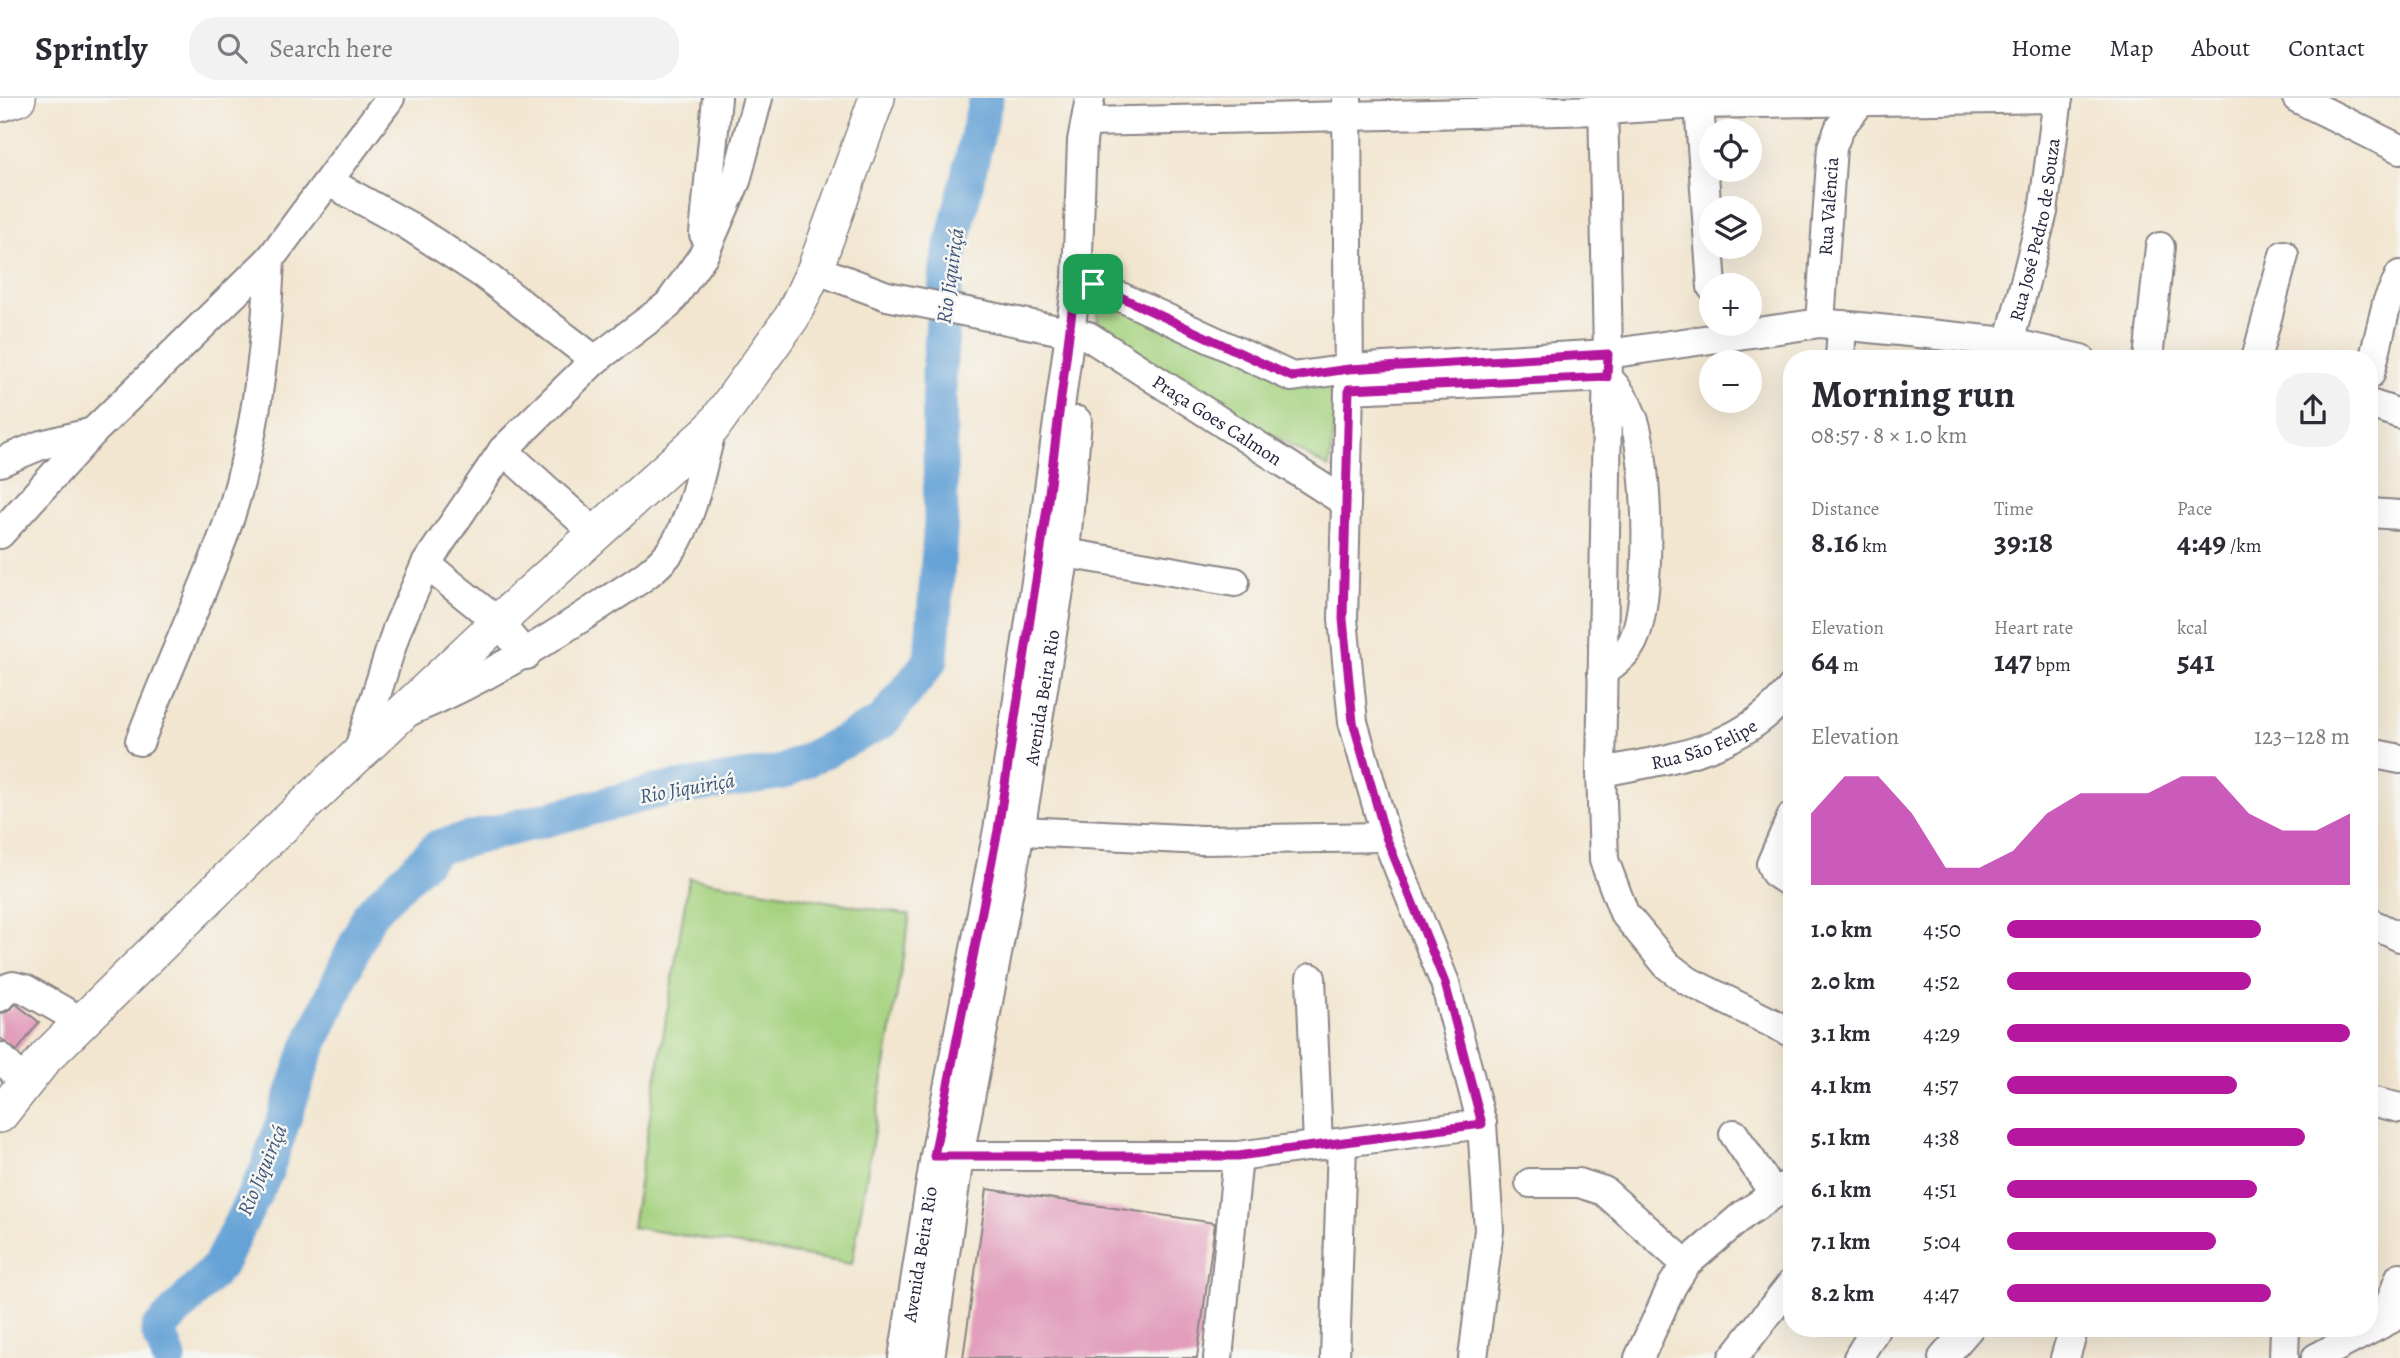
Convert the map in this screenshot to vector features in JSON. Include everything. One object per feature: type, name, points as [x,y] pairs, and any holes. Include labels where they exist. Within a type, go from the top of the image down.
[{"type":"main road","points":[[0,104],[18,98]]},
{"type":"main road","points":[[0,1115],[81,1021],[498,622],[712,428],[792,317],[815,269],[877,98]]},
{"type":"street","points":[[0,534],[93,432],[270,259],[390,98]]},
{"type":"street","points":[[704,254],[704,217],[717,98]]},
{"type":"street","points":[[356,758],[397,629],[426,564],[503,450],[595,360],[668,305],[704,254],[736,181],[758,98]]},
{"type":"street","points":[[1089,110],[2058,98]]},
{"type":"street","name":"Rua José Pedro de Souza","points":[[2006,350],[2043,212],[2058,98]]},
{"type":"street","points":[[2297,98],[2400,149]]},
{"type":"street","name":"Rua Valência","points":[[1838,350],[1831,324],[1828,173],[1832,146],[1840,127],[1863,100]]},
{"type":"street","points":[[1603,104],[1608,366],[1601,772],[1604,860],[1625,913],[1637,932],[1667,965],[1688,981],[1783,1028]]},
{"type":"street","points":[[1699,104],[1711,273]]},
{"type":"street","points":[[1347,108],[1349,379],[1343,619],[1353,722],[1386,837],[1445,983],[1482,1124],[1489,1230],[1473,1358]]},
{"type":"street","name":"Avenida Beira Rio","points":[[903,1358],[947,1157],[1009,830],[1053,551],[1084,282],[1082,141],[1089,110]]},
{"type":"street","points":[[329,182],[409,226],[483,274],[595,360]]},
{"type":"street","points":[[2149,350],[2160,247]]},
{"type":"street","points":[[2258,350],[2284,255]]},
{"type":"street","points":[[140,741],[223,536],[243,464],[267,326],[270,259]]},
{"type":"street","points":[[815,269],[887,296],[981,317],[1079,334]]},
{"type":"street","points":[[2376,350],[2387,303],[2400,275]]},
{"type":"street","points":[[1084,282],[1292,377],[1349,379],[1608,366],[1700,336]]},
{"type":"street","points":[[1762,328],[1831,324],[2006,350]]},
{"type":"street","name":"Praça Goes Calmon","points":[[1079,334],[1345,502]]},
{"type":"street","points":[[1602,673],[1623,656],[1632,642],[1645,589],[1647,541],[1634,419],[1608,366]]},
{"type":"street","points":[[2378,407],[2400,414]]},
{"type":"street","points":[[401,715],[460,690],[526,654],[646,575],[672,549],[685,519],[712,428]]},
{"type":"street","points":[[0,462],[41,445],[93,432]]},
{"type":"street","points":[[503,450],[596,534]]},
{"type":"street","points":[[2378,514],[2400,515]]},
{"type":"street","points":[[1053,551],[1235,582]]},
{"type":"street","points":[[426,564],[498,622],[526,654]]},
{"type":"street","name":"Rua São Felipe","points":[[1601,772],[1694,754],[1752,727],[1783,699]]},
{"type":"street","points":[[2378,755],[2400,759]]},
{"type":"street","points":[[1009,830],[1203,840],[1386,837]]},
{"type":"street","points":[[1783,836],[1771,863],[1774,873],[1783,878]]},
{"type":"street","points":[[2378,927],[2400,937]]},
{"type":"street","points":[[1311,978],[1330,1144],[1335,1358]]},
{"type":"street","points":[[0,997],[7,988],[19,986],[81,1021]]},
{"type":"street","points":[[0,1056],[25,1083]]},
{"type":"street","points":[[2378,1103],[2400,1108]]},
{"type":"street","points":[[947,1157],[1238,1156],[1482,1124]]},
{"type":"street","points":[[1639,1358],[1672,1286],[1686,1264],[1743,1215],[1783,1188],[1734,1134]]},
{"type":"street","points":[[1218,1358],[1238,1156]]},
{"type":"street","name":"Avenida Beira Rio","points":[[930,1358],[947,1157]]},
{"type":"street","points":[[1530,1182],[1580,1183],[1604,1192],[1686,1264]]},
{"type":"street","points":[[2392,1317],[2400,1277]]},
{"type":"street","points":[[1733,1358],[1783,1294]]},
{"type":"street","points":[[1858,1358],[1871,1337]]},
{"type":"street","points":[[1943,1358],[1961,1337]]},
{"type":"street","points":[[2065,1358],[2071,1337]]},
{"type":"street","points":[[2284,1358],[2285,1337]]},
{"type":"street","points":[[2316,1358],[2355,1337]]},
{"type":"green space","points":[[1099,294],[1339,383],[1329,468],[1097,331]]},
{"type":"green space","points":[[689,878],[910,915],[852,1264],[632,1227]]},
{"type":"building","points":[[16,1004],[39,1022],[17,1051],[0,1038],[0,1013],[7,1012]]},
{"type":"building","points":[[987,1189],[1215,1223],[1197,1358],[963,1358]]},
{"type":"waterway","name":"Rio Jiquiriçá","points":[[169,1358],[158,1330],[219,1266],[266,1172],[306,1054],[370,913],[438,847],[658,791],[783,772],[882,722],[931,660],[941,520],[939,373],[947,267],[986,98]]},
{"type":"route","points":[[1076,280],[1093,284],[1269,369],[1292,377],[1349,369],[1608,354],[1607,377],[1349,389],[1343,619],[1353,722],[1386,837],[1445,983],[1465,1050],[1482,1124],[1238,1156],[934,1156],[998,830],[1047,508],[1076,280]]}]
